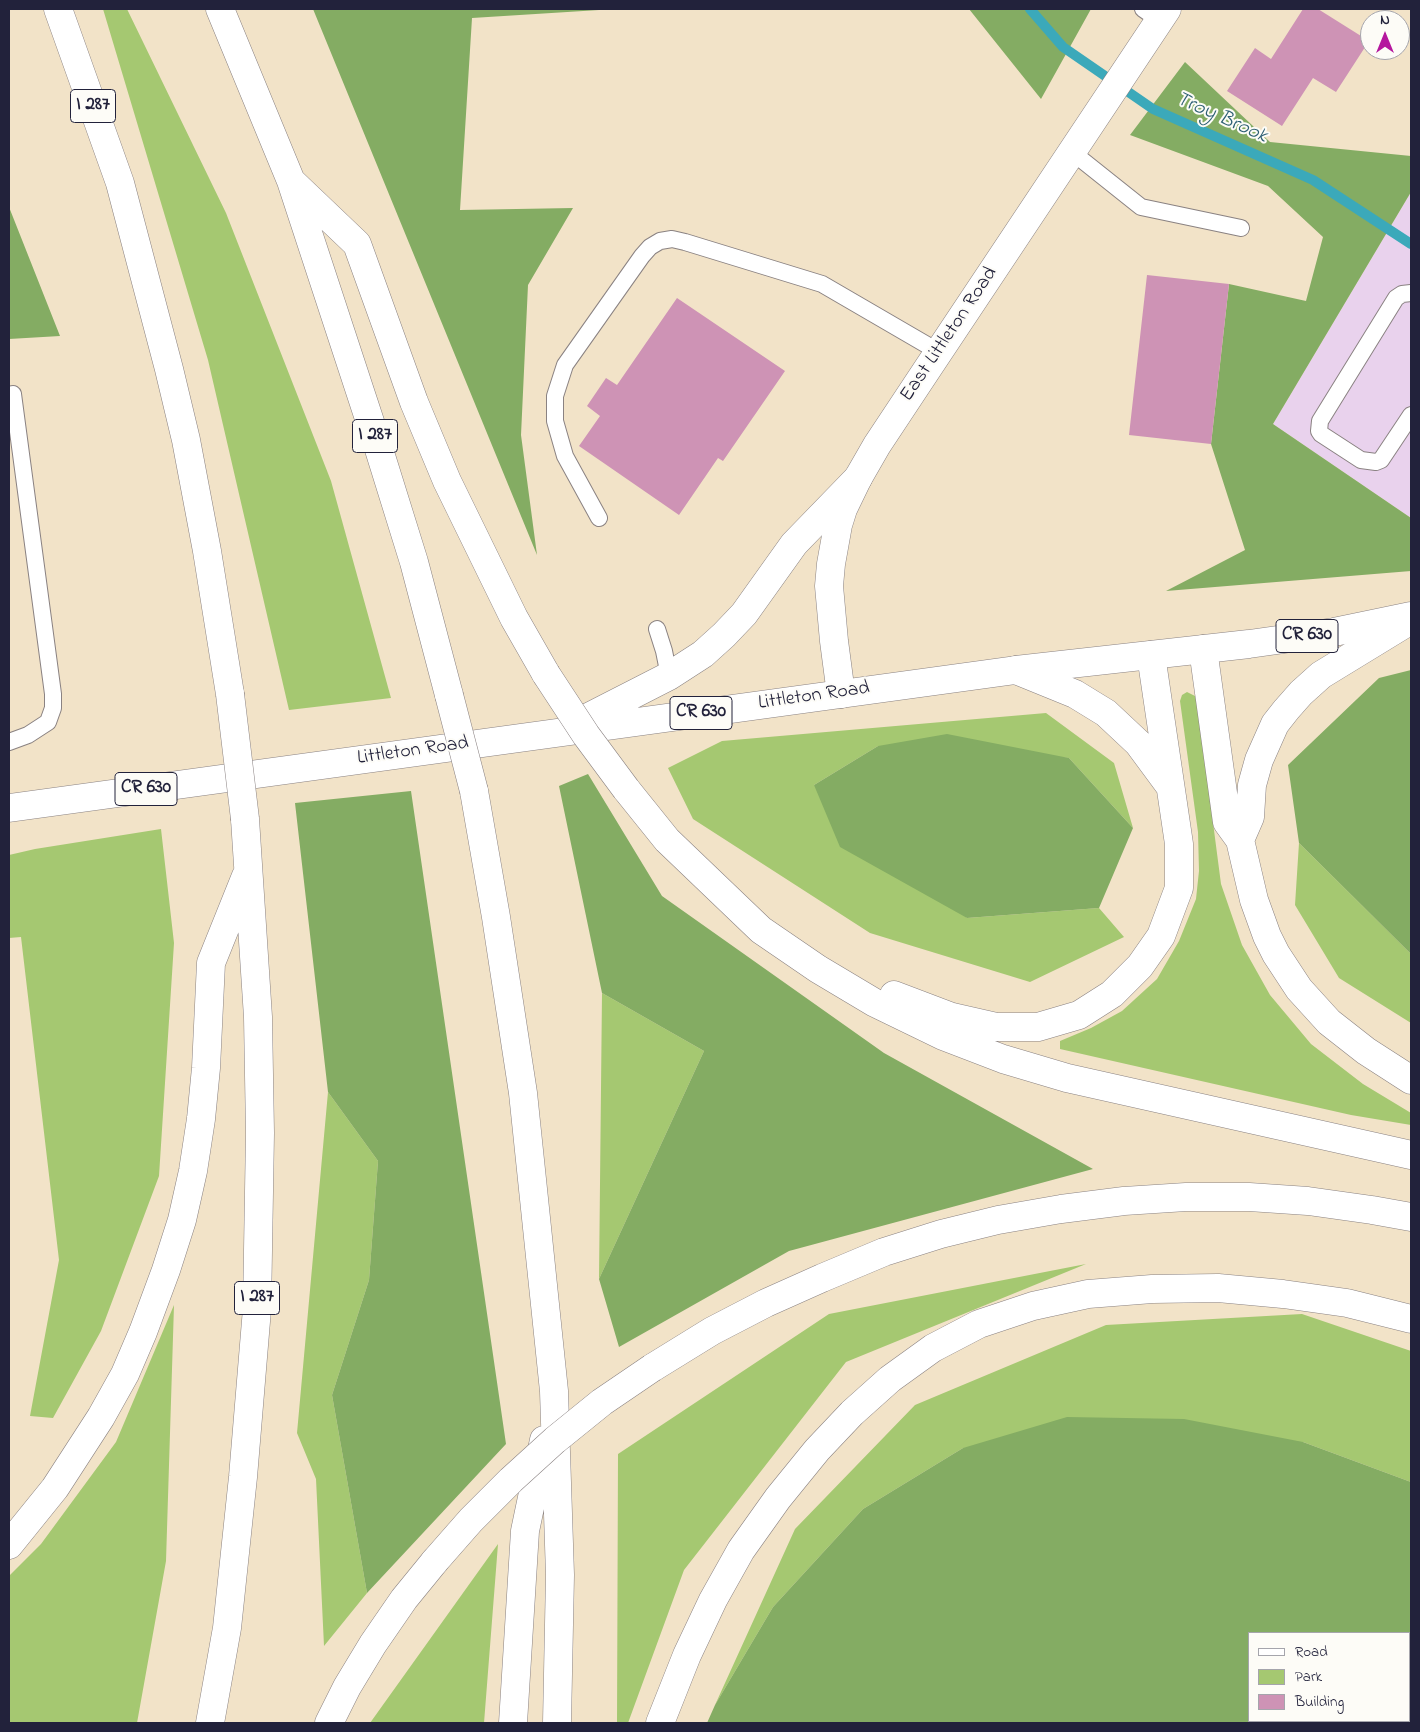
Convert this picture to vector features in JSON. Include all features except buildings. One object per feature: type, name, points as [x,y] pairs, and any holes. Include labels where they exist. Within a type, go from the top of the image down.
[{"type":"main road","name":"I 287","points":[[58,9],[120,183],[186,440],[230,694],[245,819],[258,1017],[260,1133],[257,1309],[243,1477],[227,1628],[210,1723]]},
{"type":"main road","name":"I 287","points":[[220,9],[290,181],[377,443],[411,553],[474,791],[496,917],[522,1093],[554,1391],[560,1575],[558,1723]]},
{"type":"main road","name":"East Littleton Road","points":[[841,694],[830,595],[830,564],[843,509],[877,445],[1125,72],[1156,12]]},
{"type":"main road","points":[[290,181],[357,244],[414,402],[447,481],[510,610],[546,674],[586,735],[667,840],[761,930],[818,969],[875,1003],[943,1036],[1003,1059],[1067,1078],[1411,1155]]},
{"type":"main road","points":[[561,731],[669,676],[703,654],[744,614],[794,544],[858,478]]},
{"type":"main road","points":[[1240,840],[1250,817],[1252,784],[1259,760],[1275,724],[1301,693],[1321,675],[1411,618]]},
{"type":"main road","name":"Littleton Road","points":[[9,808],[1016,670],[1334,632],[1411,618]]},
{"type":"main road","points":[[1203,649],[1227,822],[1240,840],[1254,900],[1267,936],[1291,977],[1312,1004],[1347,1038],[1411,1080]]},
{"type":"main road","points":[[761,930],[824,965],[884,991],[952,1017],[996,1027],[1038,1027],[1080,1014],[1112,994],[1140,966],[1162,936],[1179,888],[1179,844],[1151,655]]},
{"type":"main road","points":[[1016,670],[1075,694],[1106,713],[1138,742],[1172,789]]},
{"type":"main road","points":[[9,1545],[55,1488],[102,1417],[125,1374],[166,1270],[190,1187],[201,1119],[206,1068],[211,963],[249,870]]},
{"type":"main road","points":[[329,1723],[347,1687],[373,1644],[404,1599],[471,1520],[511,1480],[555,1440],[602,1402],[712,1331],[766,1303],[884,1252],[941,1234],[998,1220],[1070,1208],[1186,1197],[1249,1197],[1308,1202],[1411,1217]]},
{"type":"main road","points":[[660,1723],[687,1655],[713,1600],[741,1550],[778,1498],[817,1450],[852,1413],[890,1379],[941,1344],[979,1324],[1033,1306],[1088,1294],[1152,1289],[1218,1288],[1283,1294],[1347,1303],[1411,1319]]},
{"type":"main road","points":[[513,1723],[525,1530],[554,1391]]},
{"type":"lane","points":[[1072,152],[1141,207],[1241,228]]},
{"type":"lane","points":[[599,518],[565,456],[555,421],[555,396],[565,365],[642,256],[650,247],[660,241],[672,239],[685,242],[822,284],[939,352]]},
{"type":"lane","points":[[1411,293],[1402,294],[1396,298],[1320,421],[1319,431],[1361,460],[1376,462],[1381,460],[1411,415]]},
{"type":"lane","points":[[9,395],[13,394],[16,480],[53,694],[53,708],[48,722],[28,735],[9,742]]},
{"type":"lane","points":[[657,629],[669,676]]},
{"type":"shaded area","points":[[1411,192],[1411,518],[1273,424]]},
{"type":"green space","points":[[103,9],[127,9],[226,213],[331,481],[391,698],[289,710],[208,360]]},
{"type":"green space","points":[[313,9],[615,9],[472,18],[460,210],[573,208],[528,285],[521,435],[537,555]]},
{"type":"green space","points":[[969,9],[1091,9],[1041,99]]},
{"type":"green space","points":[[1185,62],[1270,142],[1411,156],[1411,192],[1273,424],[1411,518],[1411,571],[1166,591],[1245,550],[1211,444],[1229,284],[1306,301],[1323,237],[1268,186],[1130,135]]},
{"type":"green space","points":[[9,207],[60,336],[9,339]]},
{"type":"green space","points":[[1411,670],[1411,954],[1299,843],[1288,765],[1379,678]]},
{"type":"green space","points":[[1187,692],[1195,696],[1197,700],[1221,884],[1242,945],[1270,995],[1311,1044],[1363,1084],[1411,1113],[1411,1125],[1351,1115],[1060,1049],[1060,1041],[1091,1028],[1122,1011],[1157,979],[1179,941],[1196,899],[1199,871],[1198,832],[1180,701],[1182,695]]},
{"type":"green space","points":[[1046,713],[1114,763],[1133,828],[1069,758],[878,746],[814,785],[967,918],[1099,908],[1124,937],[1030,982],[870,933],[693,819],[668,768],[722,741]]},
{"type":"green space","points":[[947,734],[1069,758],[1133,828],[1099,908],[967,918],[840,847],[814,785],[878,746]]},
{"type":"green space","points":[[588,774],[662,896],[884,1053],[1093,1169],[789,1251],[619,1347],[599,1279],[704,1051],[602,993],[559,786]]},
{"type":"green space","points":[[411,791],[506,1444],[367,1593],[332,1395],[369,1280],[378,1161],[328,1092],[295,803]]},
{"type":"green space","points":[[161,829],[174,943],[159,1176],[101,1331],[53,1418],[30,1416],[59,1260],[21,937],[9,938],[9,855],[35,849]]},
{"type":"green space","points":[[1299,843],[1411,954],[1411,1023],[1339,978],[1295,905]]},
{"type":"green space","points":[[602,993],[704,1051],[599,1279]]},
{"type":"green space","points":[[328,1092],[378,1161],[369,1280],[332,1395],[367,1593],[324,1646],[316,1479],[297,1433]]},
{"type":"green space","points":[[1086,1264],[846,1362],[684,1570],[628,1723],[617,1723],[618,1454],[829,1314]]},
{"type":"green space","points":[[174,1305],[166,1561],[137,1723],[9,1723],[9,1576],[41,1544],[116,1442]]},
{"type":"green space","points":[[1302,1314],[1411,1351],[1411,1482],[1303,1442],[963,1448],[863,1509],[773,1607],[715,1705],[795,1529],[915,1405],[1106,1325]]},
{"type":"green space","points":[[1067,1417],[1184,1419],[1303,1442],[1411,1482],[1411,1723],[707,1723],[715,1705],[773,1607],[863,1509],[963,1448]]},
{"type":"green space","points":[[498,1544],[484,1723],[370,1723]]},
{"type":"waterway","name":"Troy Brook","points":[[1030,9],[1063,47],[1153,109],[1313,180],[1411,244]]}]
